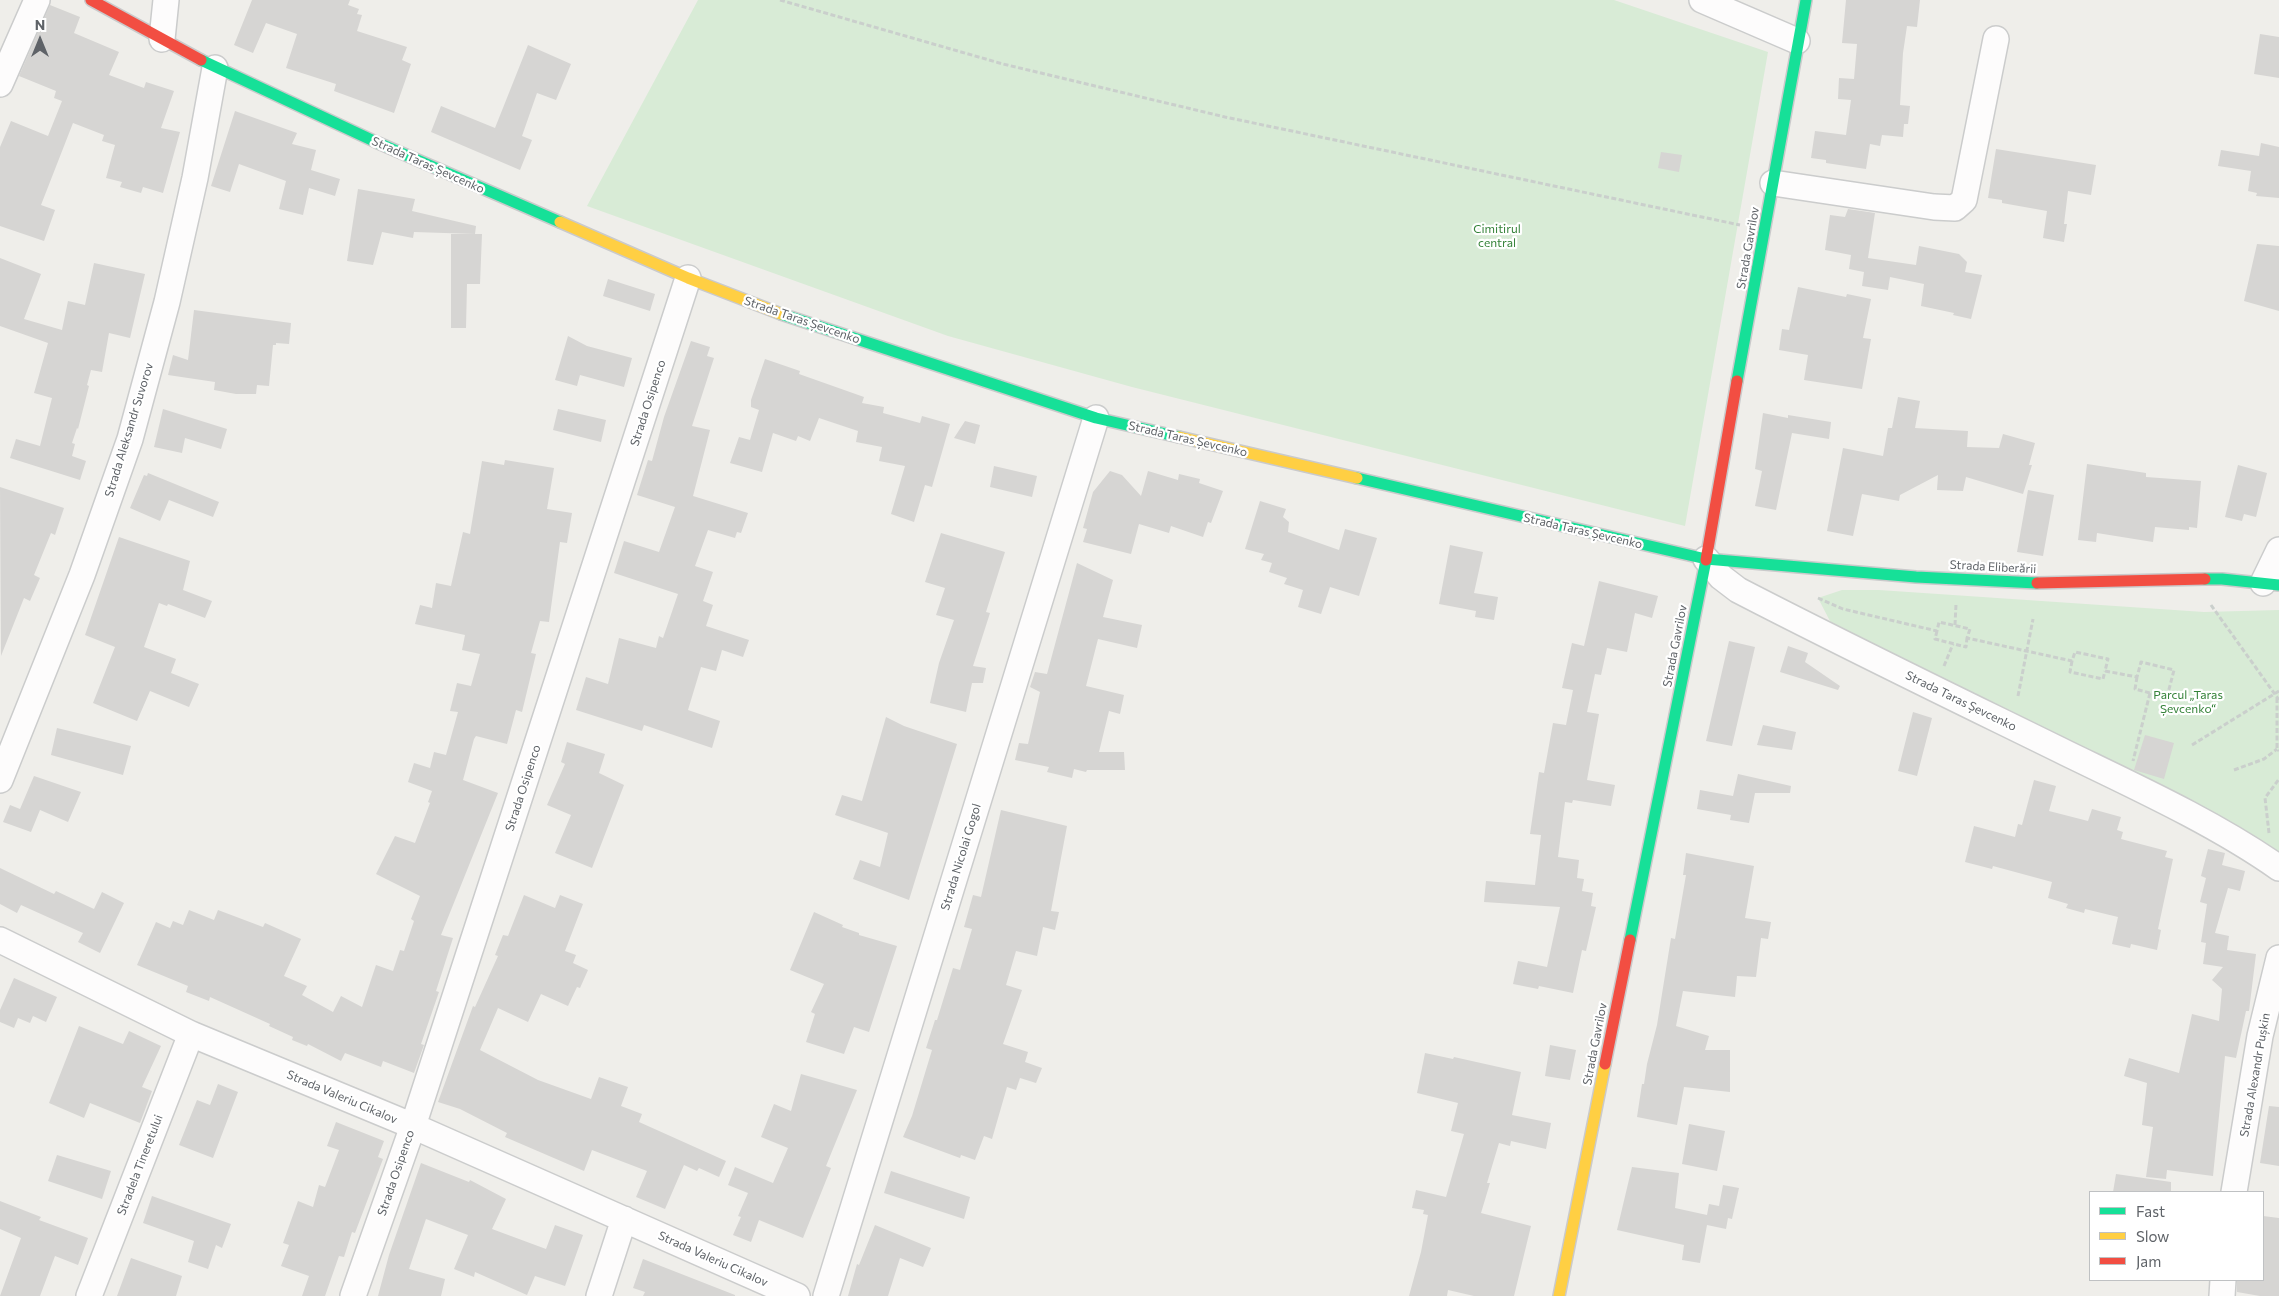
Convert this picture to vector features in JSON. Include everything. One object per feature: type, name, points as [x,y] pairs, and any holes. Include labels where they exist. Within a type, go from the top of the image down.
[{"type":"main road","name":"Strada Taras Șevcenko","points":[[91,0],[215,68],[376,142],[688,278],[787,316],[1096,418],[1706,559]]},
{"type":"main road","name":"Strada Gavrilov","points":[[1559,1296],[1706,559],[1797,41],[1806,0]]},
{"type":"main road","name":"Strada Eliberării","points":[[1706,559],[1916,577],[2023,583],[2222,579],[2271,584]]},
{"type":"street","points":[[0,84],[36,0]]},
{"type":"street","points":[[162,39],[166,0]]},
{"type":"street","points":[[1702,0],[1797,41]]},
{"type":"street","points":[[1773,183],[1934,207],[1955,208],[1964,200],[1996,39]]},
{"type":"street","name":"Strada Aleksandr Suvorov","points":[[0,780],[82,575],[130,439],[167,302],[195,178],[215,68]]},
{"type":"street","name":"Strada Osipenco","points":[[353,1296],[413,1126],[688,278]]},
{"type":"street","name":"Strada Nicolai Gogol","points":[[826,1296],[1096,418]]},
{"type":"street","points":[[2271,584],[2279,550]]},
{"type":"street","name":"Strada Taras Șevcenko","points":[[1706,559],[1721,577],[1738,590],[2206,824],[2274,865]]},
{"type":"street","name":"Strada Valeriu Cikalov","points":[[0,940],[191,1034],[413,1126],[797,1296]]},
{"type":"street","name":"Strada Alexandr Pușkin","points":[[2234,1191],[2260,1036],[2279,958]]},
{"type":"street","name":"Stradela Tineretului","points":[[89,1296],[191,1034]]},
{"type":"street","points":[[599,1296],[624,1219]]},
{"type":"street","points":[[2222,1296],[2223,1281]]},
{"type":"path","points":[[780,0],[1003,64],[1225,117],[1765,230]]},
{"type":"path","points":[[1818,598],[1843,609],[1937,631]]},
{"type":"path","points":[[1955,625],[1956,601]]},
{"type":"path","points":[[2211,605],[2277,697]]},
{"type":"path","points":[[2018,696],[2033,619]]},
{"type":"path","points":[[1939,622],[1970,629],[1966,647],[1935,639],[1937,631],[1939,622]]},
{"type":"path","points":[[1967,638],[2072,661]]},
{"type":"path","points":[[1944,666],[1953,644]]},
{"type":"path","points":[[2075,652],[2108,659],[2103,679],[2070,672],[2072,661],[2075,652]]},
{"type":"path","points":[[2141,662],[2174,670],[2167,697],[2135,689],[2137,677],[2141,662]]},
{"type":"path","points":[[2105,671],[2137,677]]},
{"type":"path","points":[[2234,770],[2264,759],[2278,750],[2277,697],[2279,691]]},
{"type":"path","points":[[2127,784],[2150,693]]},
{"type":"path","points":[[2192,745],[2277,697]]},
{"type":"path","points":[[2274,865],[2265,804],[2269,791],[2279,779]]},
{"type":"green space","name":"Cimitirul central","points":[[698,0],[1614,0],[1768,52],[1685,526],[1132,387],[948,336],[587,206]]},
{"type":"green space","name":"Parcul „Taras Șevcenko“","points":[[1842,590],[1879,590],[2204,612],[2279,610],[2279,855],[2052,732],[1831,623],[1818,598]]},
{"type":"building","points":[[252,0],[350,0],[348,5],[359,9],[357,14],[362,15],[357,31],[407,47],[402,60],[411,64],[394,113],[334,91],[336,84],[286,68],[297,34],[266,23],[253,53],[234,45]]},
{"type":"building","points":[[1846,0],[1920,0],[1917,27],[1907,26],[1903,53],[1900,105],[1910,106],[1908,124],[1904,124],[1903,137],[1882,135],[1880,146],[1870,144],[1866,169],[1826,163],[1826,160],[1811,158],[1815,131],[1846,135],[1851,100],[1838,99],[1839,78],[1854,79],[1857,44],[1842,43]]},
{"type":"building","points":[[50,5],[80,17],[74,33],[119,52],[109,75],[144,88],[146,82],[174,91],[161,128],[180,132],[163,193],[143,187],[141,193],[120,187],[122,182],[106,178],[115,145],[102,141],[104,135],[73,123],[41,205],[55,210],[44,241],[0,226],[0,147],[11,121],[48,136],[62,101],[54,98],[56,91],[19,76]]},
{"type":"building","points":[[2260,34],[2279,37],[2279,78],[2254,74]]},
{"type":"building","points":[[528,45],[571,64],[556,100],[537,93],[522,136],[532,140],[520,170],[431,132],[441,106],[495,128]]},
{"type":"building","points":[[235,111],[297,133],[292,144],[316,150],[311,170],[340,179],[335,196],[309,188],[303,215],[279,209],[286,181],[239,164],[230,192],[211,186]]},
{"type":"building","points":[[2261,143],[2279,147],[2279,198],[2256,196],[2257,193],[2248,191],[2251,171],[2218,166],[2221,150],[2259,156]]},
{"type":"building","points":[[1996,149],[2096,165],[2091,195],[2068,191],[2064,224],[2067,224],[2064,242],[2043,238],[2047,211],[2002,203],[2002,200],[1988,198]]},
{"type":"building","points":[[1661,152],[1682,155],[1679,172],[1658,168]]},
{"type":"building","points":[[358,189],[415,199],[412,211],[476,226],[475,234],[414,232],[413,238],[382,232],[373,265],[347,261]]},
{"type":"building","points":[[1848,209],[1875,213],[1868,258],[1916,265],[1919,246],[1959,254],[1967,262],[1965,272],[1982,275],[1971,319],[1953,315],[1954,313],[1921,306],[1924,284],[1890,277],[1888,290],[1862,286],[1864,272],[1849,269],[1851,255],[1825,250],[1830,215],[1845,217]]},
{"type":"building","points":[[451,234],[482,234],[480,284],[467,284],[466,328],[451,328]]},
{"type":"building","points":[[2257,244],[2279,246],[2279,311],[2244,301]]},
{"type":"building","points":[[0,258],[41,274],[24,319],[62,330],[68,301],[85,305],[94,263],[145,274],[130,338],[109,333],[102,372],[91,370],[78,429],[72,443],[75,444],[72,456],[86,461],[80,480],[10,458],[16,439],[40,446],[52,398],[34,393],[48,343],[0,326]]},
{"type":"building","points":[[608,279],[655,294],[650,311],[603,296]]},
{"type":"building","points":[[1798,287],[1846,297],[1847,294],[1871,299],[1863,338],[1871,339],[1862,389],[1804,380],[1808,355],[1779,350],[1782,329],[1789,330]]},
{"type":"building","points":[[194,310],[291,323],[289,344],[276,343],[276,345],[273,345],[269,386],[257,385],[256,394],[236,394],[214,390],[215,382],[168,375],[173,355],[188,360]]},
{"type":"building","points":[[568,336],[587,346],[632,358],[624,387],[580,375],[577,386],[555,380]]},
{"type":"building","points":[[691,341],[710,347],[707,356],[714,358],[692,426],[710,430],[693,496],[748,513],[741,533],[737,532],[735,538],[708,530],[695,566],[713,572],[703,601],[713,605],[706,626],[749,640],[743,657],[722,650],[716,671],[701,667],[688,710],[720,721],[712,748],[644,725],[642,731],[576,710],[586,677],[608,684],[619,638],[656,648],[659,636],[663,638],[678,594],[614,573],[624,541],[659,552],[675,507],[637,495],[648,460],[652,461],[664,417]]},
{"type":"building","points":[[765,359],[800,371],[799,374],[864,397],[862,403],[884,407],[883,413],[920,423],[922,416],[950,424],[932,487],[925,485],[914,522],[891,514],[905,466],[879,461],[882,447],[856,442],[858,431],[819,418],[810,441],[798,436],[796,441],[773,433],[762,472],[730,463],[739,437],[750,440],[759,410],[751,407],[751,400]]},
{"type":"building","points":[[1898,397],[1920,401],[1915,428],[1968,431],[1967,447],[1999,448],[2003,434],[2035,443],[2029,465],[2032,465],[2023,494],[1966,477],[1963,491],[1937,490],[1938,475],[1900,495],[1899,501],[1862,494],[1853,536],[1827,531],[1843,448],[1883,456],[1888,428],[1892,428]]},
{"type":"building","points":[[163,409],[227,429],[221,449],[185,438],[182,453],[154,447]]},
{"type":"building","points":[[558,409],[606,420],[601,442],[553,430]]},
{"type":"building","points":[[1763,413],[1788,418],[1788,415],[1831,422],[1829,439],[1792,433],[1776,510],[1755,506],[1762,471],[1755,469]]},
{"type":"building","points":[[965,421],[980,425],[975,444],[954,438]]},
{"type":"building","points":[[505,460],[554,468],[547,509],[572,513],[567,543],[560,542],[549,622],[540,621],[531,653],[536,654],[522,712],[516,710],[507,744],[476,736],[474,739],[463,780],[498,793],[441,935],[453,938],[436,991],[439,992],[421,1044],[424,1045],[414,1073],[383,1061],[381,1067],[345,1053],[341,1061],[308,1044],[307,1046],[292,1040],[293,1037],[269,1026],[270,1024],[210,997],[209,1001],[186,992],[188,986],[137,965],[156,922],[170,928],[173,921],[183,925],[189,910],[214,920],[218,910],[263,927],[265,923],[301,939],[284,976],[307,986],[302,995],[333,1012],[341,996],[362,1007],[376,965],[393,971],[400,950],[404,951],[414,921],[411,919],[420,896],[376,874],[395,836],[415,843],[430,803],[428,802],[432,791],[408,782],[414,763],[430,768],[434,752],[446,755],[458,712],[450,711],[457,683],[471,686],[480,654],[462,650],[465,635],[415,624],[420,605],[432,608],[436,583],[451,586],[463,532],[470,534],[482,461],[504,465]]},
{"type":"building","points":[[2087,464],[2146,473],[2146,477],[2201,481],[2197,528],[2189,527],[2189,530],[2155,527],[2153,542],[2097,533],[2096,542],[2078,540]]},
{"type":"building","points":[[2238,465],[2267,473],[2256,517],[2244,514],[2242,521],[2225,517]]},
{"type":"building","points":[[994,466],[1037,476],[1032,497],[990,487]]},
{"type":"building","points":[[1110,471],[1122,475],[1141,496],[1148,471],[1178,480],[1179,474],[1200,479],[1199,483],[1223,491],[1211,523],[1208,522],[1203,537],[1171,526],[1169,533],[1139,524],[1131,554],[1083,542],[1087,529],[1083,528],[1093,492]]},
{"type":"building","points":[[148,473],[219,502],[213,517],[169,500],[160,521],[130,508],[144,475],[147,476]]},
{"type":"building","points":[[0,487],[64,508],[55,535],[51,533],[34,575],[40,578],[30,601],[24,598],[1,656]]},
{"type":"building","points":[[2028,490],[2054,495],[2043,556],[2017,552]]},
{"type":"building","points":[[1260,501],[1286,509],[1283,517],[1289,522],[1288,532],[1339,550],[1345,529],[1377,538],[1359,596],[1330,587],[1321,614],[1298,607],[1303,590],[1284,584],[1287,578],[1269,572],[1272,563],[1261,560],[1264,554],[1245,549]]},
{"type":"building","points":[[941,533],[1005,552],[986,612],[990,613],[973,666],[986,668],[983,683],[972,683],[966,712],[930,703],[939,663],[954,620],[936,615],[945,588],[925,582]]},
{"type":"building","points":[[119,537],[190,561],[183,590],[212,601],[205,618],[168,604],[167,606],[159,603],[144,647],[176,659],[171,673],[199,684],[189,707],[150,691],[137,721],[93,703],[115,647],[85,635]]},
{"type":"building","points":[[1450,545],[1483,552],[1474,593],[1498,597],[1494,620],[1475,617],[1476,611],[1439,604]]},
{"type":"building","points":[[1077,563],[1113,580],[1103,617],[1142,625],[1137,648],[1098,639],[1086,686],[1124,695],[1120,714],[1109,711],[1099,752],[1124,752],[1125,770],[1087,770],[1086,772],[1074,769],[1072,778],[1047,772],[1049,767],[1015,760],[1019,743],[1028,744],[1040,692],[1030,687],[1035,672],[1047,674]]},
{"type":"building","points":[[1599,581],[1658,596],[1652,618],[1635,613],[1627,652],[1607,648],[1601,675],[1595,674],[1587,712],[1599,714],[1587,780],[1615,785],[1611,806],[1573,800],[1572,803],[1565,802],[1558,857],[1579,860],[1577,878],[1584,879],[1582,891],[1593,893],[1591,906],[1596,907],[1586,951],[1582,950],[1573,993],[1539,986],[1538,989],[1513,984],[1518,961],[1547,967],[1560,907],[1484,902],[1486,881],[1535,885],[1541,835],[1530,834],[1539,772],[1544,773],[1553,723],[1566,725],[1573,690],[1562,688],[1572,643],[1584,646]]},
{"type":"building","points":[[1729,641],[1755,647],[1732,746],[1706,741]]},
{"type":"building","points":[[1788,646],[1808,653],[1805,662],[1840,686],[1838,690],[1780,672]]},
{"type":"building","points":[[1913,712],[1932,718],[1917,776],[1898,771]]},
{"type":"building","points":[[886,717],[904,726],[957,744],[909,900],[853,879],[860,860],[880,867],[888,833],[835,815],[842,795],[862,801]]},
{"type":"building","points":[[1763,725],[1796,732],[1792,750],[1757,745]]},
{"type":"building","points":[[57,728],[131,746],[123,775],[51,755]]},
{"type":"building","points":[[2145,735],[2174,743],[2164,779],[2134,770]]},
{"type":"building","points":[[567,742],[605,754],[599,773],[624,785],[592,868],[555,853],[571,815],[547,805],[565,764],[561,762]]},
{"type":"building","points":[[1738,774],[1791,786],[1790,793],[1755,793],[1749,823],[1730,820],[1731,815],[1697,809],[1700,790],[1733,796]]},
{"type":"building","points":[[34,776],[81,792],[68,822],[40,810],[31,832],[3,822],[10,805],[20,809]]},
{"type":"building","points":[[2034,780],[2056,786],[2049,811],[2088,821],[2092,809],[2121,817],[2117,830],[2123,832],[2121,839],[2167,851],[2165,857],[2173,859],[2158,929],[2161,930],[2157,950],[2131,944],[2130,948],[2112,944],[2118,917],[2085,909],[2084,913],[2066,908],[2068,904],[2048,898],[2052,882],[1993,866],[1992,869],[1965,862],[1974,826],[2015,837],[2018,824],[2022,825]]},
{"type":"building","points":[[1001,810],[1067,826],[1051,911],[1059,912],[1055,930],[1043,927],[1037,956],[1016,951],[1006,985],[1022,990],[1003,1044],[1028,1052],[1025,1062],[1042,1068],[1036,1083],[1020,1078],[1016,1090],[1007,1087],[992,1139],[984,1136],[975,1160],[961,1155],[960,1158],[903,1137],[912,1116],[932,1050],[926,1048],[935,1020],[937,1020],[953,968],[960,970],[972,929],[964,927],[973,895],[981,897]]},
{"type":"building","points":[[2208,849],[2225,853],[2222,865],[2245,871],[2240,891],[2228,888],[2215,933],[2229,936],[2227,950],[2256,954],[2249,1011],[2246,1011],[2236,1058],[2225,1056],[2213,1176],[2167,1170],[2166,1179],[2146,1177],[2153,1127],[2142,1125],[2147,1083],[2124,1076],[2129,1058],[2179,1073],[2192,1014],[2219,1021],[2222,989],[2212,980],[2223,967],[2203,964],[2206,943],[2201,942],[2207,904],[2200,902],[2206,878],[2201,876]]},
{"type":"building","points":[[1686,853],[1754,866],[1745,918],[1771,922],[1768,939],[1761,938],[1756,977],[1737,976],[1735,997],[1683,991],[1676,1026],[1709,1036],[1705,1050],[1730,1050],[1730,1092],[1684,1087],[1677,1125],[1637,1117],[1642,1084],[1644,1084],[1657,1025],[1671,938],[1675,939],[1686,875],[1683,875]]},
{"type":"building","points":[[0,868],[54,894],[56,891],[94,909],[102,892],[124,903],[100,953],[78,942],[83,933],[21,905],[17,913],[0,904]]},
{"type":"building","points":[[524,895],[555,908],[560,895],[583,904],[565,951],[576,955],[573,963],[588,970],[580,988],[577,987],[568,1006],[541,994],[528,1022],[498,1008],[480,1050],[538,1080],[591,1099],[599,1077],[628,1087],[621,1106],[642,1114],[639,1122],[726,1161],[719,1177],[699,1168],[697,1171],[684,1165],[665,1209],[636,1197],[647,1171],[592,1150],[584,1171],[505,1137],[507,1133],[460,1109],[438,1102],[473,1006],[475,1007],[498,956],[495,955],[503,935],[508,936]]},
{"type":"building","points":[[814,912],[843,925],[842,927],[859,933],[859,935],[897,946],[869,1032],[854,1027],[844,1054],[806,1042],[815,1014],[811,1012],[824,984],[790,970]]},
{"type":"building","points":[[14,978],[57,997],[46,1022],[33,1016],[30,1023],[18,1018],[14,1028],[0,1022],[0,1010]]},
{"type":"building","points":[[79,1026],[123,1044],[129,1031],[161,1046],[142,1087],[152,1091],[140,1123],[90,1103],[84,1118],[49,1103]]},
{"type":"building","points":[[1550,1045],[1576,1050],[1570,1080],[1545,1076]]},
{"type":"building","points":[[1425,1053],[1453,1059],[1454,1057],[1521,1072],[1512,1115],[1551,1123],[1546,1149],[1511,1141],[1510,1146],[1499,1143],[1487,1183],[1490,1183],[1481,1213],[1531,1226],[1514,1296],[1474,1296],[1448,1290],[1447,1296],[1409,1296],[1421,1252],[1428,1215],[1423,1214],[1424,1210],[1412,1208],[1416,1190],[1446,1197],[1464,1134],[1451,1131],[1458,1103],[1417,1093]]},
{"type":"building","points":[[801,1074],[857,1090],[826,1166],[831,1168],[803,1238],[759,1220],[751,1242],[733,1235],[741,1217],[738,1216],[748,1193],[728,1185],[735,1167],[773,1183],[788,1148],[761,1137],[774,1104],[791,1111]]},
{"type":"building","points":[[218,1084],[238,1092],[213,1158],[179,1145],[197,1100],[210,1105]]},
{"type":"building","points":[[2269,1106],[2279,1107],[2279,1166],[2260,1163]]},
{"type":"building","points":[[336,1122],[384,1141],[378,1157],[383,1159],[355,1233],[352,1232],[344,1257],[339,1256],[325,1296],[302,1296],[309,1276],[281,1266],[289,1245],[283,1243],[298,1201],[313,1207],[319,1185],[325,1187],[339,1150],[327,1146]]},
{"type":"building","points":[[1689,1124],[1725,1131],[1717,1171],[1682,1164]]},
{"type":"building","points":[[57,1155],[111,1171],[102,1199],[48,1181]]},
{"type":"building","points":[[421,1163],[469,1182],[470,1180],[506,1199],[492,1229],[546,1249],[555,1225],[583,1235],[565,1286],[535,1276],[527,1295],[475,1272],[474,1277],[454,1269],[468,1235],[426,1219],[409,1269],[445,1279],[441,1296],[378,1296],[389,1255]]},
{"type":"building","points":[[1632,1167],[1679,1173],[1675,1208],[1707,1215],[1709,1204],[1719,1206],[1723,1185],[1739,1188],[1732,1219],[1728,1218],[1726,1229],[1707,1225],[1700,1263],[1682,1260],[1684,1245],[1617,1230]]},
{"type":"building","points":[[891,1171],[970,1197],[964,1219],[884,1193]]},
{"type":"building","points":[[2116,1174],[2171,1182],[2171,1191],[2113,1191]]},
{"type":"building","points":[[152,1196],[231,1224],[222,1248],[216,1245],[208,1269],[188,1262],[194,1241],[143,1223]]},
{"type":"building","points":[[0,1201],[41,1217],[39,1220],[88,1238],[78,1265],[55,1256],[40,1296],[0,1296],[21,1238],[0,1229]]},
{"type":"building","points":[[2264,1216],[2279,1218],[2279,1296],[2260,1296],[2237,1292],[2237,1281],[2264,1281]]},
{"type":"building","points":[[875,1225],[931,1248],[923,1267],[900,1258],[888,1296],[848,1296],[857,1264],[859,1265]]},
{"type":"building","points":[[131,1258],[182,1276],[176,1296],[117,1296]]},
{"type":"building","points":[[643,1259],[735,1296],[643,1296],[645,1292],[633,1288]]},
{"type":"traffic: fast","points":[[1737,381],[1806,0]]},
{"type":"traffic: fast","points":[[201,60],[376,142],[560,222]]},
{"type":"traffic: fast","points":[[781,314],[1096,418],[1179,437]]},
{"type":"traffic: fast","points":[[1357,478],[1706,559],[1916,577],[2037,583]]},
{"type":"traffic: fast","points":[[1630,940],[1706,560]]},
{"type":"traffic: fast","points":[[2205,579],[2279,585]]},
{"type":"traffic: slow","points":[[560,222],[688,278],[781,314]]},
{"type":"traffic: slow","points":[[1179,437],[1357,478]]},
{"type":"traffic: slow","points":[[1559,1296],[1605,1064]]},
{"type":"traffic: jam","points":[[91,0],[201,60]]},
{"type":"traffic: jam","points":[[1706,560],[1737,381]]},
{"type":"traffic: jam","points":[[2037,583],[2205,579]]},
{"type":"traffic: jam","points":[[1605,1064],[1630,940]]}]
